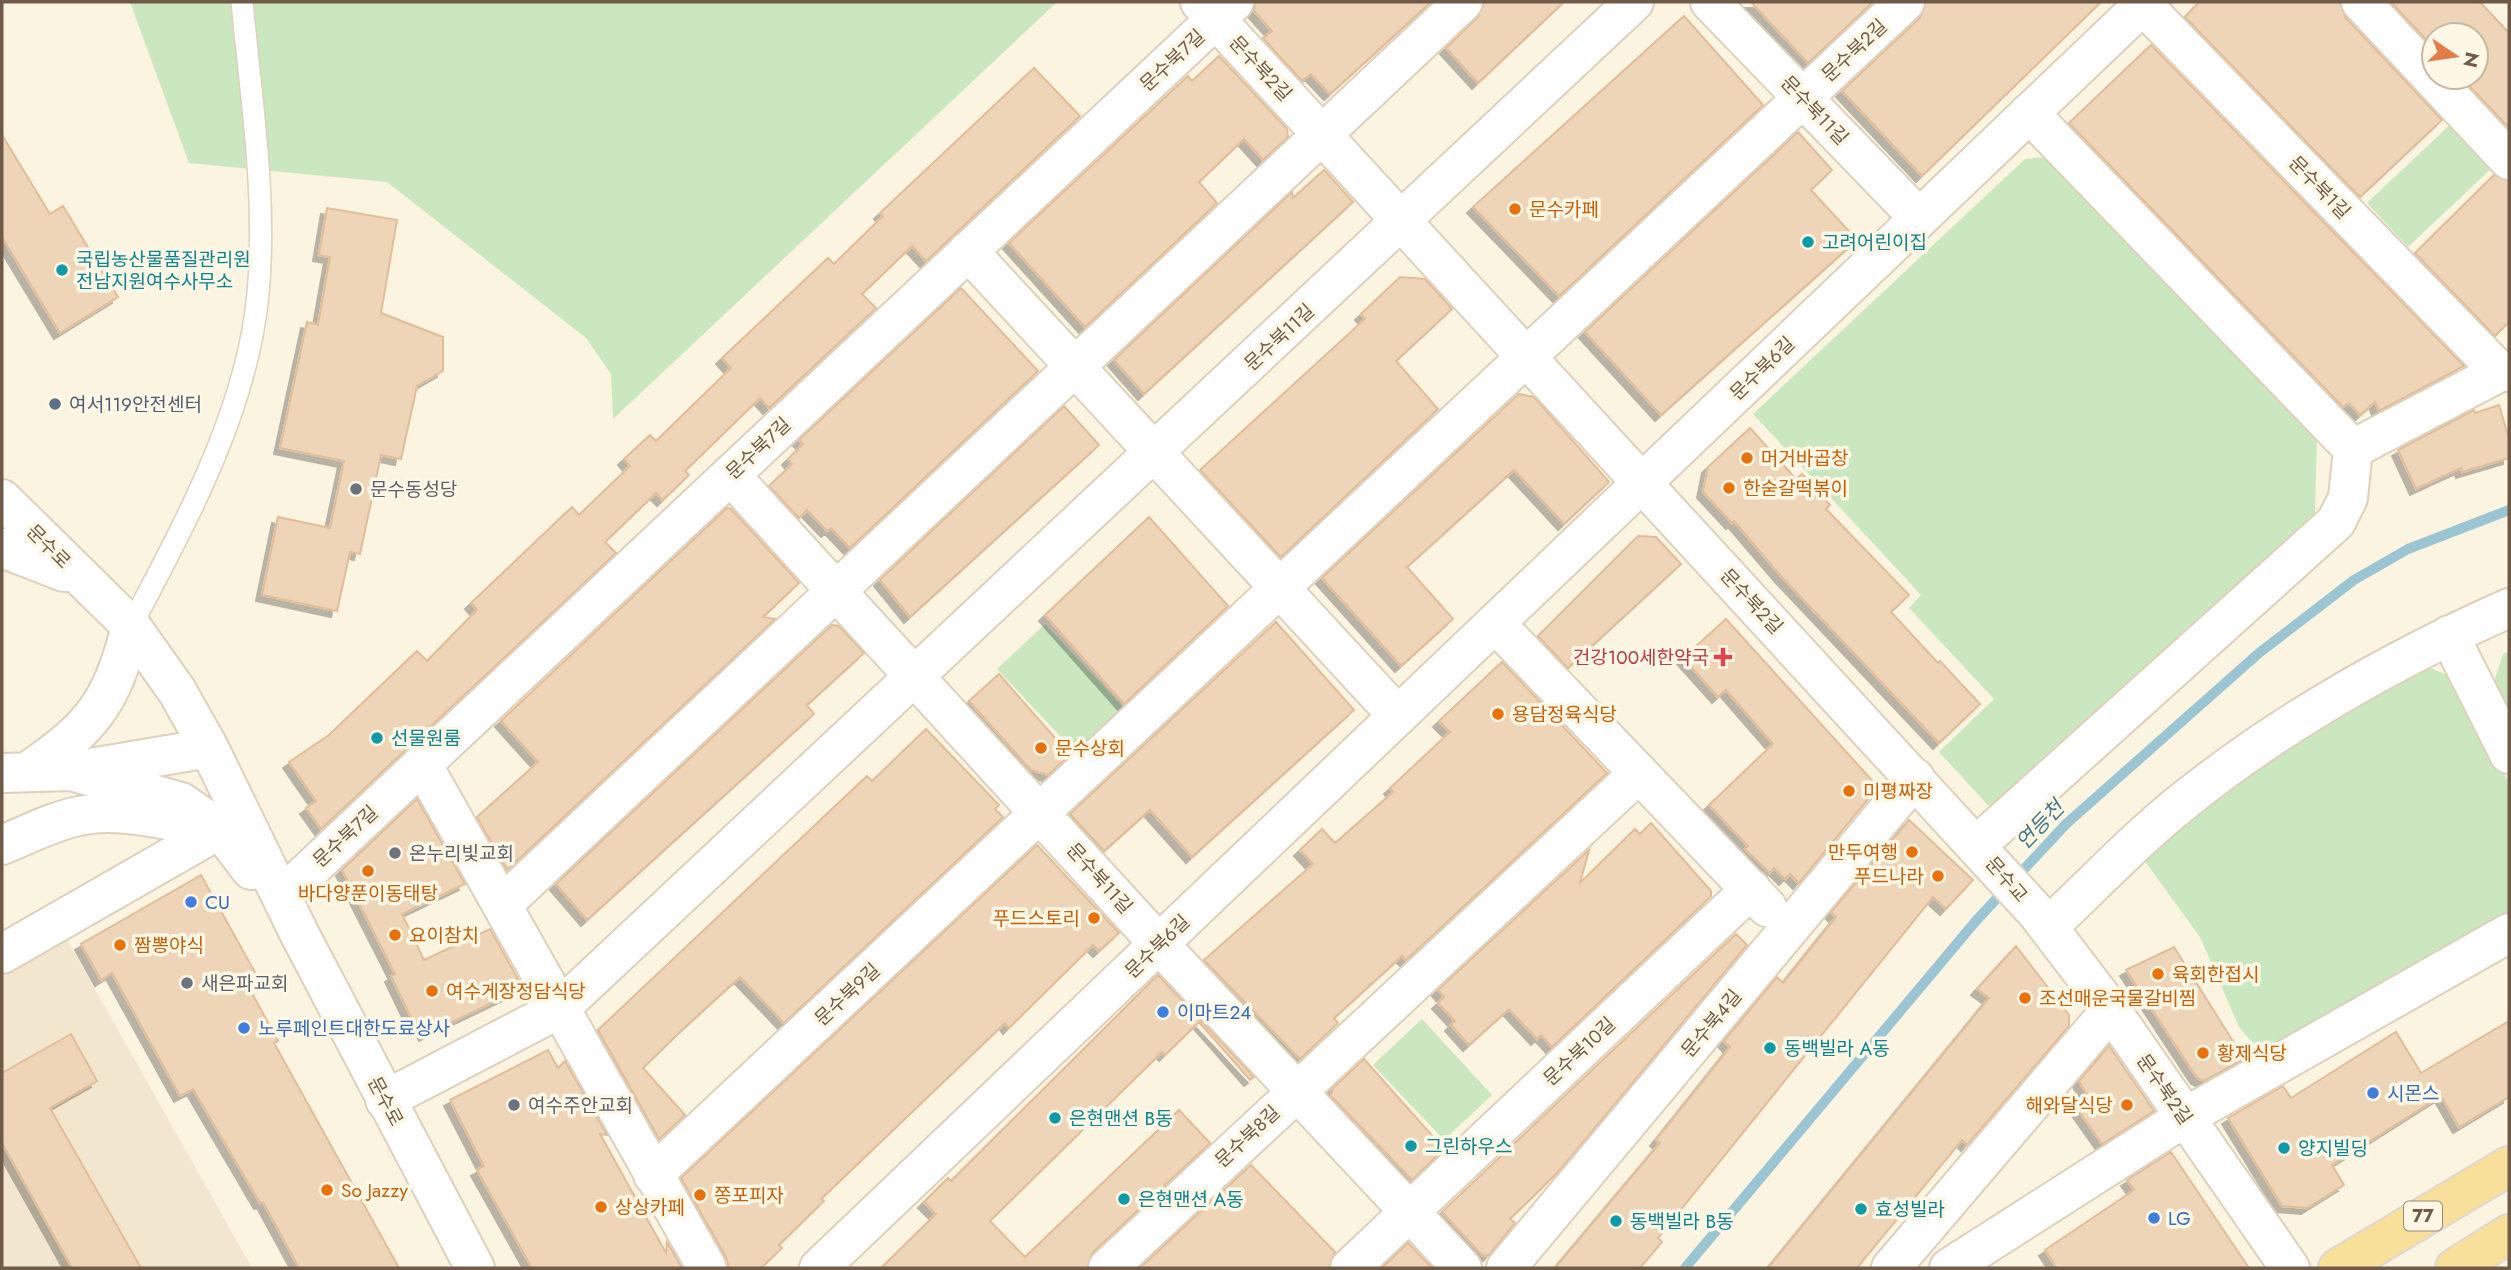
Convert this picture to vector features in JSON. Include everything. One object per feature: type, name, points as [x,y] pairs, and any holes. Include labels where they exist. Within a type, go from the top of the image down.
[{"type":"main road","name":"77","points":[[2339,1268],[2509,1166]]},
{"type":"main road","points":[[2455,1268],[2507,1235],[2473,1186]]},
{"type":"street","points":[[502,905],[1463,2]]},
{"type":"street","points":[[1403,221],[1634,2]]},
{"type":"street","name":"문수북11길","points":[[1710,2],[1919,218]]},
{"type":"street","name":"문수북2길","points":[[1527,356],[1905,2]]},
{"type":"street","points":[[2361,2],[2509,160]]},
{"type":"street","name":"문수북6길","points":[[819,1268],[2143,3]]},
{"type":"street","name":"문수북1길","points":[[2143,3],[2505,372],[2353,449]]},
{"type":"street","name":"문수북2길","points":[[1216,7],[1322,134],[1977,845]]},
{"type":"street","name":"문수북7길","points":[[283,895],[968,251],[1216,7]]},
{"type":"street","points":[[1977,845],[2336,522],[2348,498],[2353,449],[2029,113]]},
{"type":"street","name":"문수북11길","points":[[915,676],[1403,221]]},
{"type":"street","points":[[968,251],[1398,716]]},
{"type":"street","points":[[1040,813],[1527,356]]},
{"type":"street","name":"문수북11길","points":[[730,475],[1159,944]]},
{"type":"street","name":"문수로","points":[[2,499],[131,626],[177,691],[209,748],[283,895],[299,933],[385,1100],[475,1268]]},
{"type":"street","points":[[2,548],[89,586]]},
{"type":"street","points":[[2043,920],[2182,802],[2314,708],[2449,635],[2509,608]]},
{"type":"street","points":[[1495,623],[1788,930]]},
{"type":"street","points":[[14,773],[67,745],[95,716],[121,666],[131,626]]},
{"type":"street","points":[[2449,635],[2509,754]]},
{"type":"street","points":[[385,1100],[559,1009],[915,676]]},
{"type":"street","points":[[14,773],[71,771],[209,748]]},
{"type":"street","points":[[422,764],[708,1268]]},
{"type":"street","points":[[71,771],[181,802],[220,829],[299,933]]},
{"type":"street","points":[[1295,1091],[1639,773]]},
{"type":"street","name":"문수북4길","points":[[1506,1268],[1915,778]]},
{"type":"street","points":[[2,845],[79,816],[109,812],[220,829]]},
{"type":"street","name":"문수북9길","points":[[653,1175],[1040,813]]},
{"type":"street","points":[[2,954],[220,829]]},
{"type":"street","name":"문수교","points":[[1977,845],[2043,920]]},
{"type":"street","name":"문수북10길","points":[[1408,1213],[1751,889]]},
{"type":"street","name":"문수북2길","points":[[2043,920],[2111,1010],[2290,1268]]},
{"type":"street","points":[[1949,1268],[2185,1117],[2509,933]]},
{"type":"street","points":[[1159,944],[1462,1268]]},
{"type":"street","points":[[1891,1268],[2111,1010]]},
{"type":"street","name":"문수북8길","points":[[1108,1268],[1295,1091]]},
{"type":"street","points":[[1350,1268],[1408,1213]]},
{"type":"lane","points":[[131,626],[177,538],[216,449],[245,361],[258,297],[261,236],[242,2]]},
{"type":"shaded area","points":[[65,936],[252,1268],[2,1268],[2,973]]},
{"type":"green space","points":[[130,2],[1057,2],[613,419],[611,374],[586,338],[387,182],[189,163]]},
{"type":"green space","points":[[2453,122],[2494,166],[2408,247],[2367,203]]},
{"type":"green space","points":[[2047,157],[2317,434],[2315,516],[1997,815],[1939,752],[1994,699],[1909,608],[1921,595],[1753,414],[2025,159]]},
{"type":"green space","points":[[1045,624],[1123,707],[1075,752],[997,669]]},
{"type":"green space","points":[[2509,651],[2509,715],[2493,685],[2503,654]]},
{"type":"green space","points":[[2428,667],[2452,677],[2509,783],[2509,924],[2265,1057],[2239,1027],[2200,937],[2144,860],[2250,769]]},
{"type":"green space","points":[[1422,1019],[1492,1095],[1444,1140],[1373,1065]]},
{"type":"building","points":[[1255,2],[1431,2],[1330,94],[1311,74],[1302,81],[1263,38],[1272,31],[1254,11]]},
{"type":"building","points":[[1484,2],[1564,2],[1478,83],[1446,48],[1478,17]]},
{"type":"building","points":[[1751,2],[1873,2],[1808,63]]},
{"type":"building","points":[[1926,2],[2101,2],[1922,176],[1842,91],[1920,18]]},
{"type":"building","points":[[2199,2],[2340,2],[2345,17],[2442,120],[2360,197],[2185,17]]},
{"type":"building","points":[[2391,2],[2480,2],[2509,33],[2509,128],[2474,91],[2490,91],[2490,21],[2420,21],[2420,33]]},
{"type":"building","points":[[1684,16],[1763,105],[1559,296],[1473,207]]},
{"type":"building","points":[[2151,45],[2464,366],[2379,411],[2375,402],[2360,415],[2349,403],[2343,407],[2069,123]]},
{"type":"building","points":[[1219,56],[1287,129],[1288,137],[1263,160],[1244,139],[1199,182],[1217,203],[1085,327],[1009,243],[1188,76],[1192,81]]},
{"type":"building","points":[[1034,68],[1080,116],[926,261],[912,246],[862,294],[876,308],[769,408],[760,398],[685,471],[689,475],[663,500],[656,493],[605,542],[616,553],[321,829],[306,808],[316,801],[289,762],[329,735],[417,651],[427,661],[477,610],[471,603],[572,507],[579,515],[630,466],[624,459],[650,435],[656,441],[731,368],[722,358],[828,258],[834,264],[883,216],[880,213]]},
{"type":"building","points":[[1798,132],[1832,170],[1811,190],[1857,240],[1661,415],[1585,332]]},
{"type":"building","name":"국립농산물품질관리원 전남지원여수사무소","points":[[2,135],[50,214],[63,206],[118,297],[60,333],[2,237]]},
{"type":"building","points":[[1324,170],[1353,202],[1144,394],[1114,360],[1292,192],[1293,198]]},
{"type":"building","points":[[2494,175],[2509,181],[2509,322],[2495,336],[2415,253]]},
{"type":"building","name":"문수동성당","points":[[327,208],[397,220],[381,313],[443,337],[443,371],[417,386],[401,459],[381,455],[360,554],[350,552],[337,611],[262,595],[278,517],[330,528],[344,461],[280,448],[307,322],[318,325],[330,257],[319,255]]},
{"type":"building","points":[[1400,277],[1425,279],[1452,309],[1396,361],[1438,409],[1281,557],[1200,470],[1365,319],[1361,314]]},
{"type":"building","points":[[961,288],[1038,371],[850,548],[831,528],[827,531],[807,510],[799,518],[769,486],[792,464],[788,459],[803,444],[799,440]]},
{"type":"building","points":[[1519,394],[1534,397],[1609,482],[1564,524],[1514,470],[1407,567],[1453,619],[1401,666],[1322,578]]},
{"type":"building","points":[[2499,405],[2509,439],[2509,458],[2462,472],[2461,468],[2416,489],[2398,450],[2474,410],[2475,413]]},
{"type":"building","points":[[1064,406],[1099,445],[910,617],[880,580]]},
{"type":"building","points":[[1750,428],[1796,479],[1802,474],[1830,505],[1826,509],[1909,595],[1891,612],[1980,704],[1939,743],[1780,575],[1734,521],[1732,523],[1703,492],[1708,467]]},
{"type":"building","points":[[727,508],[731,509],[799,583],[763,617],[775,619],[507,870],[477,817],[538,762],[501,721]]},
{"type":"building","points":[[1149,517],[1228,606],[1124,704],[1045,615]]},
{"type":"building","points":[[1638,536],[1656,537],[1681,564],[1568,668],[1538,636]]},
{"type":"building","points":[[1726,619],[1878,787],[1799,883],[1790,874],[1785,879],[1774,868],[1770,873],[1745,849],[1748,846],[1709,805],[1773,744],[1726,690],[1718,697],[1683,658]]},
{"type":"building","points":[[1276,622],[1354,710],[1192,857],[1150,810],[1104,851],[1070,814]]},
{"type":"building","points":[[832,625],[839,626],[864,653],[807,705],[814,714],[587,920],[556,884]]},
{"type":"building","points":[[1502,662],[1607,773],[1406,960],[1402,956],[1334,1018],[1338,1023],[1300,1059],[1204,960],[1313,864],[1300,850],[1322,829],[1335,843],[1393,792],[1390,788],[1450,732],[1439,721]]},
{"type":"building","points":[[999,674],[1070,755],[1048,775],[1031,770],[969,701]]},
{"type":"building","points":[[926,729],[999,805],[995,809],[1003,817],[784,1023],[740,977],[683,1029],[643,1068],[685,1115],[659,1139],[598,1030],[867,776],[872,781]]},
{"type":"building","points":[[417,799],[465,884],[402,914],[424,960],[490,929],[523,988],[425,1035],[421,1026],[416,1028],[391,976],[395,974],[342,870]]},
{"type":"building","name":"동백빌라 A동","points":[[1909,820],[1973,880],[1946,909],[1933,897],[1658,1238],[1662,1242],[1640,1268],[1555,1268],[1660,1143],[1656,1140],[1730,1047],[1724,1041],[1777,977],[1783,983],[1836,917],[1831,912]]},
{"type":"building","points":[[1651,823],[1711,891],[1711,896],[1552,1047],[1541,1035],[1537,1039],[1509,1009],[1469,1045],[1451,1025],[1455,1021],[1438,1003],[1444,997],[1438,990],[1589,850],[1580,883],[1635,829],[1640,834]]},
{"type":"building","points":[[1037,845],[1119,933],[1099,951],[1093,945],[1009,1028],[1005,1023],[821,1199],[824,1201],[779,1245],[782,1248],[761,1268],[729,1268],[726,1257],[681,1178]]},
{"type":"building","points":[[201,875],[257,976],[246,982],[278,1041],[274,1043],[399,1268],[299,1268],[263,1202],[260,1203],[193,1089],[180,1096],[112,973],[101,980],[81,944]]},
{"type":"building","points":[[1736,934],[1747,945],[1559,1171],[1510,1219],[1515,1223],[1489,1255],[1483,1256],[1442,1212]]},
{"type":"building","points":[[2016,946],[2069,1015],[2069,1026],[1967,1145],[1962,1140],[1857,1268],[1768,1268],[1989,998],[1977,989]]},
{"type":"building","points":[[2174,947],[2244,1059],[2204,1081],[2197,1078],[2126,970]]},
{"type":"building","points":[[1158,975],[1254,1077],[1250,1080],[1199,1022],[1165,1055],[1162,1052],[990,1221],[1025,1257],[1179,1110],[1210,1143],[1093,1252],[1087,1268],[881,1268],[936,1214],[924,1202],[948,1178],[951,1181]]},
{"type":"building","points":[[2509,1021],[2509,1097],[2459,1127],[2441,1096],[2332,1165],[2344,1185],[2307,1208],[2282,1206],[2228,1118],[2283,1086],[2291,1098],[2396,1032],[2421,1073]]},
{"type":"building","points":[[71,1034],[97,1081],[50,1108],[141,1268],[72,1268],[2,1143],[2,1073]]},
{"type":"building","points":[[2109,1046],[2154,1111],[2102,1144],[2078,1110],[2090,1100],[2079,1081]]},
{"type":"building","points":[[548,1050],[558,1068],[565,1061],[607,1135],[600,1134],[666,1253],[667,1242],[682,1268],[532,1268],[477,1170],[484,1166],[450,1100]]},
{"type":"building","points":[[1364,1059],[1444,1149],[1412,1180],[1331,1096],[1333,1088]]},
{"type":"building","name":"LG","points":[[2171,1152],[2249,1268],[2057,1268],[2045,1250],[2134,1190],[2127,1180]]},
{"type":"building","points":[[1251,1165],[1335,1252],[1329,1268],[1140,1268]]},
{"type":"building","points":[[1408,1243],[1432,1268],[1382,1268]]},
{"type":"waterway","name":"연등천","points":[[1685,1268],[1975,922],[2066,824],[2259,653],[2354,580],[2408,549],[2509,510]]},
{"type":"place","name":"문수카페","points":[[1515,209]]},
{"type":"place","name":"고려어린이집","points":[[1808,242]]},
{"type":"place","name":"국립농산물품질관리원 전남지원여수사무소","points":[[62,270]]},
{"type":"place","name":"여서119안전센터","points":[[55,404]]},
{"type":"place","name":"머거바곱창","points":[[1747,458]]},
{"type":"place","name":"한숟갈떡볶이","points":[[1729,488]]},
{"type":"place","name":"문수동성당","points":[[356,489]]},
{"type":"place","name":"건강100세한약국","points":[[1723,657]]},
{"type":"place","name":"용담정육식당","points":[[1498,714]]},
{"type":"place","name":"선물원룸","points":[[377,738]]},
{"type":"place","name":"문수상회","points":[[1041,748]]},
{"type":"place","name":"미평짜장","points":[[1849,791]]},
{"type":"place","name":"만두여행","points":[[1912,852]]},
{"type":"place","name":"온누리빛교회","points":[[395,853]]},
{"type":"place","name":"바다양푼이동태탕","points":[[368,871]]},
{"type":"place","name":"푸드나라","points":[[1938,876]]},
{"type":"place","name":"CU","points":[[191,902]]},
{"type":"place","name":"푸드스토리","points":[[1094,918]]},
{"type":"place","name":"요이참치","points":[[395,935]]},
{"type":"place","name":"짬뽕야식","points":[[120,945]]},
{"type":"place","name":"육회한접시","points":[[2158,974]]},
{"type":"place","name":"새은파교회","points":[[187,983]]},
{"type":"place","name":"여수게장정담식당","points":[[432,991]]},
{"type":"place","name":"조선매운국물갈비찜","points":[[2025,998]]},
{"type":"place","name":"이마트24","points":[[1163,1012]]},
{"type":"place","name":"노루페인트대한도료상사","points":[[244,1028]]},
{"type":"place","name":"동백빌라 A동","points":[[1770,1048]]},
{"type":"place","name":"황제식당","points":[[2203,1053]]},
{"type":"place","name":"시몬스","points":[[2373,1093]]},
{"type":"place","name":"여수주안교회","points":[[514,1105]]},
{"type":"place","name":"해와달식당","points":[[2127,1105]]},
{"type":"place","name":"은현맨션 B동","points":[[1055,1118]]},
{"type":"place","name":"그린하우스","points":[[1411,1146]]},
{"type":"place","name":"양지빌딩","points":[[2284,1148]]},
{"type":"place","name":"So Jazzy","points":[[327,1190]]},
{"type":"place","name":"쫑포피자","points":[[700,1195]]},
{"type":"place","name":"은현맨션 A동","points":[[1124,1199]]},
{"type":"place","name":"상상카페","points":[[601,1207]]},
{"type":"place","name":"효성빌라","points":[[1861,1209]]},
{"type":"place","name":"LG","points":[[2154,1218]]},
{"type":"place","name":"동백빌라 B동","points":[[1616,1221]]}]
